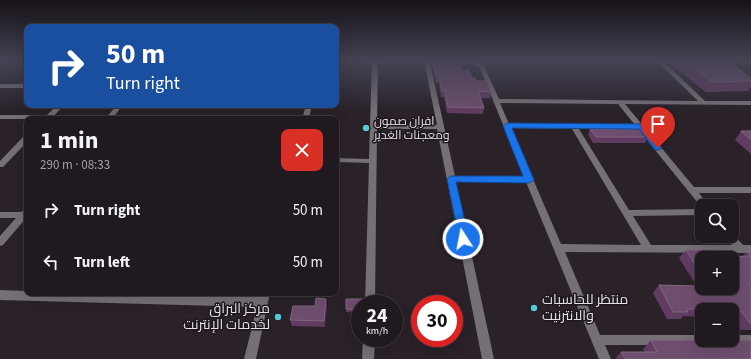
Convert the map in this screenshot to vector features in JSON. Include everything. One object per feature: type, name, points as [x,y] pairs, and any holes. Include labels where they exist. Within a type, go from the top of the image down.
[{"type":"street","points":[[370,295],[374,78]]},
{"type":"street","points":[[430,78],[488,359]]},
{"type":"street","points":[[486,78],[605,359]]},
{"type":"street","points":[[677,78],[702,102]]},
{"type":"street","points":[[0,86],[24,86]]},
{"type":"street","points":[[496,101],[702,102],[750,104]]},
{"type":"street","points":[[620,102],[699,199]]},
{"type":"street","points":[[50,116],[58,108]]},
{"type":"street","points":[[111,116],[117,108]]},
{"type":"street","points":[[0,117],[24,118]]},
{"type":"street","points":[[507,126],[641,127]]},
{"type":"street","points":[[574,126],[648,248]]},
{"type":"street","points":[[373,127],[440,127]]},
{"type":"street","points":[[0,165],[24,141]]},
{"type":"street","points":[[0,156],[9,157]]},
{"type":"street","points":[[339,160],[372,161]]},
{"type":"street","points":[[451,179],[529,180]]},
{"type":"street","points":[[692,190],[751,190]]},
{"type":"street","points":[[626,213],[695,212]]},
{"type":"street","points":[[0,215],[24,213]]},
{"type":"street","points":[[0,242],[24,215]]},
{"type":"street","points":[[736,243],[741,249]]},
{"type":"street","points":[[558,248],[751,249]]},
{"type":"street","points":[[0,295],[24,295]]},
{"type":"street","points":[[113,296],[264,297],[250,359]]},
{"type":"street","points":[[597,340],[695,340]]},
{"type":"street","points":[[739,340],[751,340]]},
{"type":"street","points":[[368,359],[369,347]]},
{"type":"building","points":[[439,78],[472,78],[475,78],[476,81],[487,81],[491,92],[478,91],[484,108],[448,107],[445,91],[442,91]]},
{"type":"building","points":[[706,78],[751,78],[751,81],[712,82]]},
{"type":"building","points":[[616,127],[641,127],[648,137],[596,137],[590,129],[618,129]]},
{"type":"building","points":[[741,131],[751,131],[751,140]]},
{"type":"building","points":[[686,250],[708,250],[695,251],[695,265]]},
{"type":"building","points":[[739,256],[751,256],[751,284],[748,284],[751,287],[751,323],[741,311],[739,311],[739,303],[695,303],[695,309],[686,309],[688,312],[673,312],[659,285],[695,286],[695,295],[739,295]]},
{"type":"building","points":[[316,298],[326,299],[324,321],[290,320],[293,306],[315,306]]},
{"type":"building","points":[[346,299],[351,299],[351,309],[346,309]]},
{"type":"building","points":[[651,340],[695,340],[695,347],[739,347],[739,340],[751,340],[751,359],[625,359],[621,352],[657,352]]},
{"type":"place","name":"افران صمون ومعجنات الغدير","points":[[366,128]]},
{"type":"place","name":"منتظر للحاسبات والانترنيت","points":[[534,308]]},
{"type":"place","name":"مركز البراق لخدمات الإنترنت","points":[[278,317]]},
{"type":"route","points":[[463,239],[451,179],[529,180],[507,126],[641,127],[658,148]]}]
